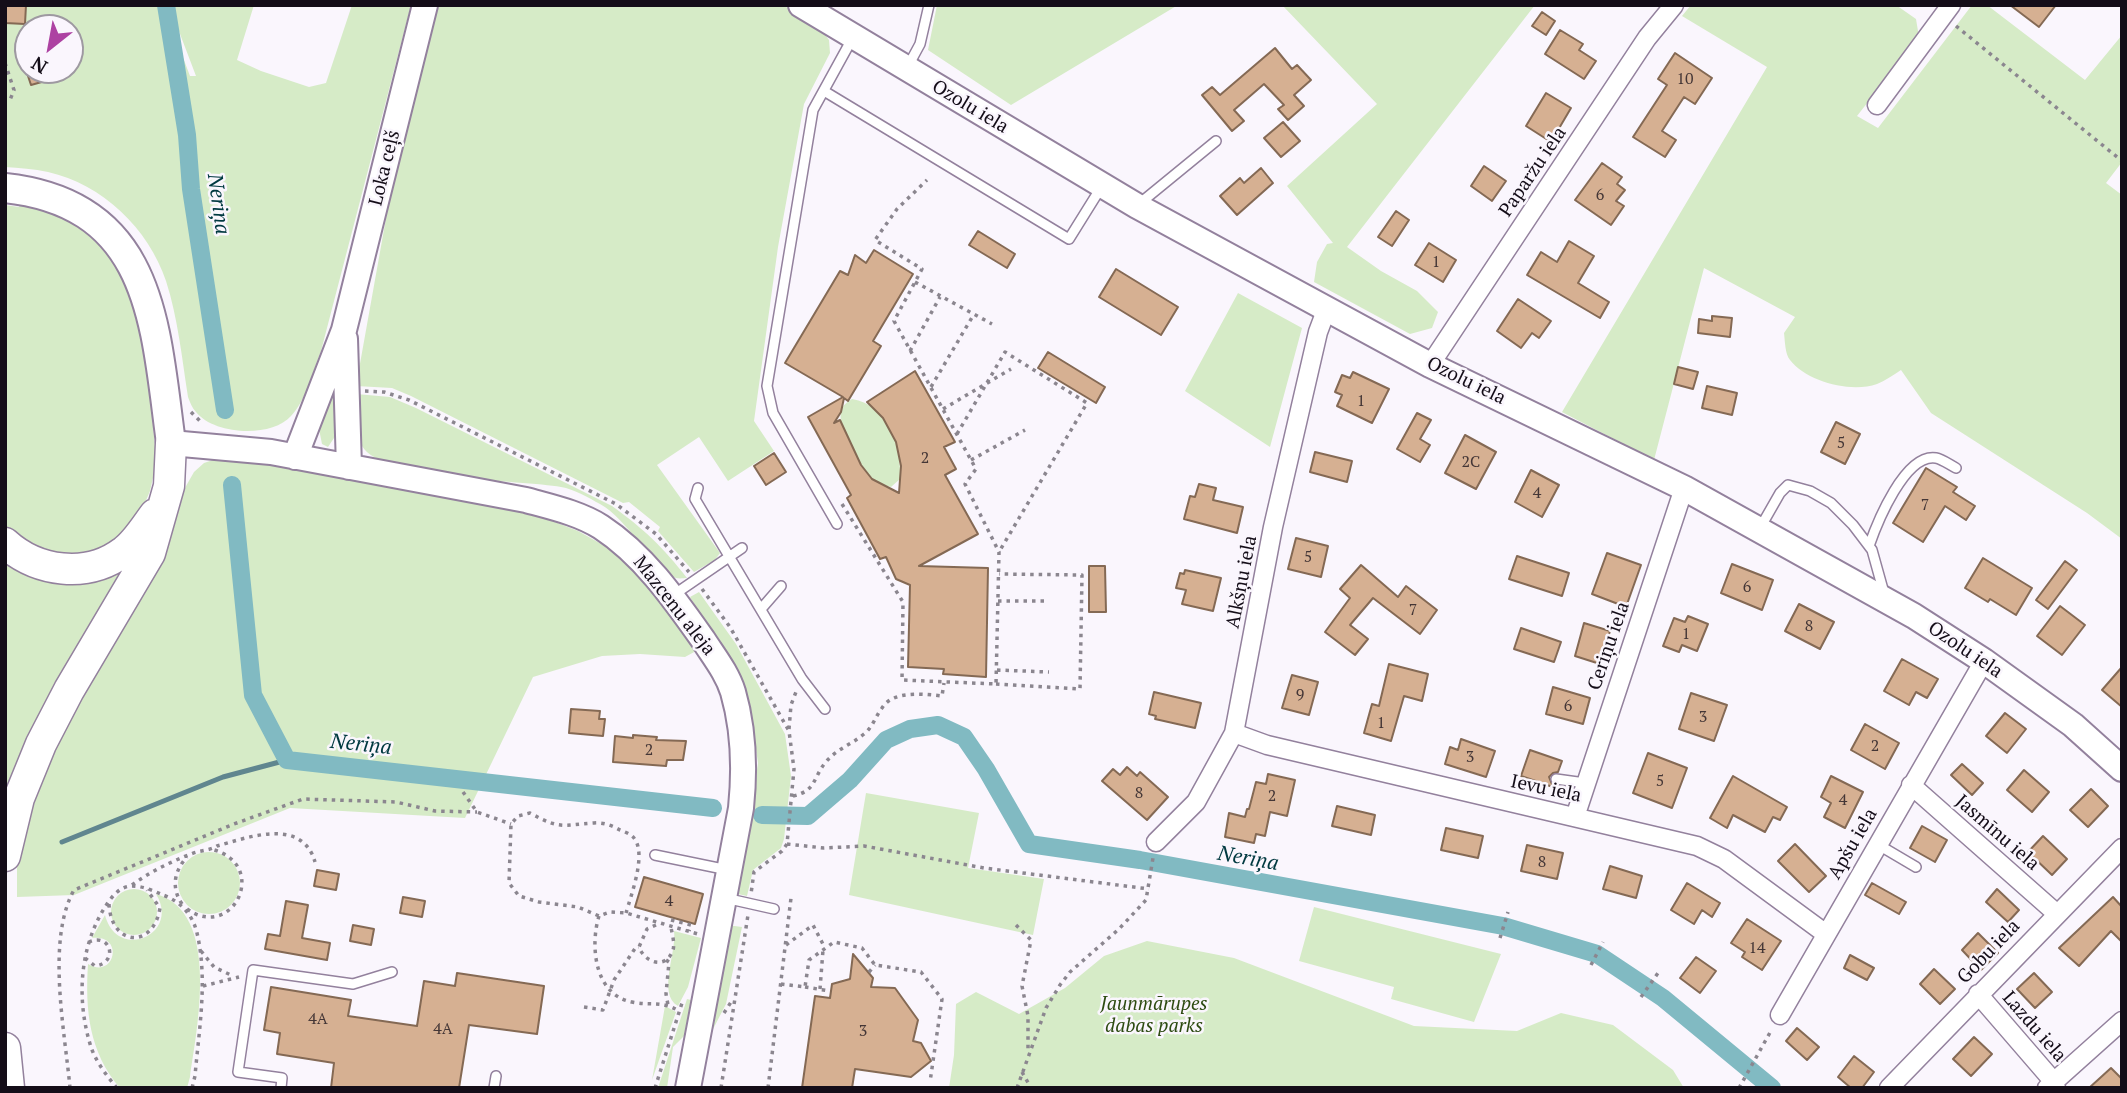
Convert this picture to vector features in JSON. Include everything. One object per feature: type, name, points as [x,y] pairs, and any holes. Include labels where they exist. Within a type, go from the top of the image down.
[{"type":"highway","points":[[5,856],[19,798],[41,744],[69,690],[150,553],[169,486],[171,443]]},
{"type":"highway","points":[[5,543],[31,561],[51,567],[89,568],[124,552],[165,499]]},
{"type":"highway","points":[[5,1048],[9,1088]]},
{"type":"main road","name":"Loka ceļš","points":[[295,457],[344,330],[425,5]]},
{"type":"main road","name":"Ozolu iela","points":[[801,5],[1137,206],[1430,365],[1684,488],[1886,600],[1984,661],[2073,725],[2122,769]]},
{"type":"main road","points":[[13,188],[70,205],[96,222],[121,246],[142,285],[155,325],[171,443]]},
{"type":"main road","name":"Loka ceļš","points":[[344,330],[349,467]]},
{"type":"main road","name":"Mazcenu aleja","points":[[171,443],[295,457],[526,500],[566,511],[599,526],[626,545],[670,597],[726,674],[743,745],[741,808],[688,1088]]},
{"type":"street","name":"Paparžu iela","points":[[1430,365],[1647,38],[1674,5]]},
{"type":"street","points":[[1877,105],[1941,9]]},
{"type":"street","name":"Alkšņu iela","points":[[1156,842],[1196,802],[1234,733],[1273,527],[1318,332],[1327,308]]},
{"type":"street","name":"Ceriņu iela","points":[[1575,817],[1584,783],[1684,488]]},
{"type":"street","name":"Apšu iela","points":[[1780,1015],[1984,661]]},
{"type":"street","name":"Ievu iela","points":[[1234,733],[1290,750],[1697,846],[1724,859],[1826,934]]},
{"type":"street","name":"Jasmīnu iela","points":[[1911,785],[2056,913]]},
{"type":"street","name":"Gobu iela","points":[[1889,1088],[2122,848]]},
{"type":"street","name":"Lazdu iela","points":[[1978,994],[2052,1086]]},
{"type":"street","points":[[2052,1086],[2122,1021]]},
{"type":"lane","points":[[907,69],[920,44],[929,5]]},
{"type":"lane","points":[[837,524],[773,413],[767,386],[813,110],[853,37]]},
{"type":"lane","points":[[824,91],[1069,239],[1102,185]]},
{"type":"lane","points":[[1137,206],[1216,141]]},
{"type":"lane","points":[[1869,546],[1889,501],[1908,471],[1921,459],[1936,458],[1956,468]]},
{"type":"lane","points":[[1760,529],[1780,493],[1788,485],[1810,491],[1831,503],[1869,546],[1886,600]]},
{"type":"lane","points":[[698,488],[695,499],[728,557],[802,679],[825,709]]},
{"type":"lane","points":[[670,597],[742,548]]},
{"type":"lane","points":[[761,609],[781,586]]},
{"type":"lane","points":[[1556,779],[1584,783]]},
{"type":"lane","points":[[1877,844],[1916,867]]},
{"type":"lane","points":[[655,855],[730,870]]},
{"type":"lane","points":[[724,898],[774,909]]},
{"type":"lane","points":[[281,1088],[282,1078],[238,1072],[253,970],[353,984],[392,972]]},
{"type":"lane","points":[[495,1088],[496,1076]]},
{"type":"path","points":[[1941,9],[2122,161]]},
{"type":"path","points":[[5,63],[14,90],[10,100]]},
{"type":"path","points":[[927,180],[897,209],[875,240],[922,269],[894,321],[976,469],[965,484],[999,552],[996,684]]},
{"type":"path","points":[[915,282],[992,324]]},
{"type":"path","points":[[910,351],[940,297]]},
{"type":"path","points":[[931,387],[974,314]]},
{"type":"path","points":[[957,434],[1005,352],[1087,403],[999,552]]},
{"type":"path","points":[[943,409],[1011,369]]},
{"type":"path","points":[[971,460],[1025,430]]},
{"type":"path","points":[[841,501],[903,602],[902,680],[1080,689],[1082,575],[999,574]]},
{"type":"path","points":[[998,601],[1046,601]]},
{"type":"path","points":[[997,670],[1049,671]]},
{"type":"path","points":[[793,796],[805,793],[824,764],[840,748],[856,741],[870,728],[884,704],[903,695],[942,696],[944,682]]},
{"type":"path","points":[[789,731],[791,705]]},
{"type":"path","points":[[463,792],[477,812]]},
{"type":"path","points":[[70,1088],[58,966],[65,905],[74,890],[233,824],[303,799],[396,802],[435,811],[477,812],[511,824]]},
{"type":"path","points":[[721,1088],[754,872],[782,851],[787,844],[792,802]]},
{"type":"path","points":[[626,913],[638,869],[639,854],[636,841],[630,834],[614,826],[596,822],[570,827],[557,825],[530,813],[518,816],[511,824],[509,883],[519,896],[539,902],[579,906],[599,916],[610,912],[626,913],[704,935]]},
{"type":"path","points":[[117,1088],[106,1075],[92,1049],[82,987],[84,956],[114,894],[146,875],[196,852],[263,834],[283,834],[299,839],[312,852],[314,862]]},
{"type":"path","points":[[787,844],[824,848],[864,846],[984,868],[1149,889]]},
{"type":"path","points":[[130,886],[167,896],[194,915],[218,916],[236,903],[242,892],[243,880],[233,859],[223,852],[211,849]]},
{"type":"path","points":[[191,1088],[195,1076],[203,986],[196,930],[177,897],[174,883],[177,870],[184,859],[196,852]]},
{"type":"path","points":[[1017,1088],[1046,1008],[1060,985],[1070,972],[1119,929],[1146,900],[1150,876]]},
{"type":"path","points":[[109,902],[109,916],[114,929],[127,937],[139,937],[151,932],[158,922],[160,908],[145,888]]},
{"type":"path","points":[[768,1088],[791,898]]},
{"type":"path","points":[[1500,938],[1508,912]]},
{"type":"path","points":[[599,916],[594,934],[595,955],[604,984],[630,1002],[668,1005],[679,1011]]},
{"type":"path","points":[[671,920],[691,925],[689,932]]},
{"type":"path","points":[[584,1007],[603,1010],[609,989],[624,963],[636,947],[639,947],[647,929],[662,923]]},
{"type":"path","points":[[786,945],[813,925],[824,949],[820,989]]},
{"type":"path","points":[[1016,925],[1031,940],[1022,986],[1028,1016],[1028,1055]]},
{"type":"path","points":[[639,947],[642,955],[649,960],[665,960],[672,953],[674,945],[671,927]]},
{"type":"path","points":[[84,956],[95,966],[103,965],[111,953],[109,945],[103,940],[89,942]]},
{"type":"path","points":[[805,987],[809,960],[834,942],[862,948],[875,965],[921,972],[942,999],[930,1082]]},
{"type":"path","points":[[1591,965],[1603,942]]},
{"type":"path","points":[[199,949],[214,967],[251,979]]},
{"type":"path","points":[[665,960],[669,962],[666,994],[668,1005]]},
{"type":"path","points":[[869,972],[875,965]]},
{"type":"path","points":[[1641,997],[1658,973]]},
{"type":"path","points":[[203,986],[235,976]]},
{"type":"path","points":[[781,984],[830,991]]},
{"type":"path","points":[[1740,1086],[1780,1015]]},
{"type":"path","points":[[1022,1072],[1031,1088]]},
{"type":"green space","points":[[5,5],[163,5],[190,76],[196,76],[169,5],[254,5],[237,60],[309,87],[326,83],[352,5],[411,5],[321,351],[297,409],[282,423],[271,428],[243,431],[229,429],[204,420],[193,409],[188,397],[170,295],[148,244],[121,212],[105,198],[68,178],[43,171],[5,167]]},
{"type":"green space","points":[[437,5],[783,5],[820,28],[829,40],[830,53],[804,104],[778,247],[754,421],[774,451],[728,481],[699,437],[657,465],[720,553],[715,560],[694,572],[658,531],[660,527],[629,502],[623,503],[411,396],[392,388],[356,386],[390,196]]},
{"type":"green space","points":[[937,5],[1178,5],[1011,105],[928,50]]},
{"type":"green space","points":[[1282,5],[1535,5],[1347,247],[1381,271],[1417,291],[1438,312],[1432,328],[1410,334],[1314,282],[1317,262],[1327,244],[1333,243],[1287,186],[1377,104]]},
{"type":"green space","points":[[1691,5],[1896,5],[1916,19],[1919,37],[1857,116],[1878,128],[1972,5],[1987,5],[2085,80],[2122,35],[2122,162],[2106,183],[2122,195],[2122,539],[2087,513],[1931,413],[1901,370],[1877,384],[1855,387],[1830,384],[1807,374],[1790,360],[1786,351],[1784,333],[1795,317],[1704,268],[1654,460],[1562,412],[1767,67],[1682,16]]},
{"type":"green space","points":[[20,204],[53,213],[80,228],[100,245],[115,264],[127,286],[141,330],[149,381],[155,469],[150,491],[135,526],[111,549],[71,558],[24,544],[5,527],[5,205],[19,207]]},
{"type":"green space","points":[[1238,293],[1302,328],[1270,447],[1185,391]]},
{"type":"green space","points":[[330,393],[340,395],[338,432],[328,447],[322,444],[319,429]]},
{"type":"green space","points":[[356,394],[390,397],[416,408],[612,506],[652,539],[687,578],[676,578],[668,573],[610,511],[571,490],[423,472],[396,466],[374,457],[359,440]]},
{"type":"green space","points":[[852,399],[875,410],[890,429],[900,467],[900,479],[891,487],[875,481],[866,472],[855,456],[842,427],[841,411]]},
{"type":"green space","points":[[216,459],[238,459],[519,508],[578,531],[614,551],[647,586],[696,651],[685,657],[640,654],[602,656],[533,677],[465,818],[290,808],[74,895],[17,897],[17,849],[41,766],[161,547],[186,486],[194,472],[204,463]]},
{"type":"green space","points":[[5,556],[115,571],[124,577],[7,798],[5,788]]},
{"type":"green space","points":[[699,592],[736,644],[785,734],[791,776],[784,839],[781,848],[753,870],[747,896],[738,894],[736,889],[750,825],[758,763],[751,714],[738,677],[690,597]]},
{"type":"green space","points":[[866,793],[979,813],[968,868],[1044,879],[1033,935],[849,895]]},
{"type":"green space","points":[[209,852],[231,861],[240,883],[231,905],[209,914],[187,905],[178,883],[187,861]]},
{"type":"green space","points":[[134,889],[150,896],[157,912],[150,928],[134,935],[118,928],[111,912],[118,896]]},
{"type":"green space","points":[[156,894],[176,905],[190,923],[197,947],[199,1002],[190,1077],[187,1088],[120,1088],[101,1060],[91,1030],[87,998],[88,964],[105,966],[112,956],[109,943],[92,938],[105,915],[112,929],[122,937],[133,940],[144,938],[154,931],[160,921],[161,909]]},
{"type":"green space","points":[[1314,907],[1501,954],[1474,1022],[1391,999],[1394,987],[1299,961]]},
{"type":"green space","points":[[727,925],[742,927],[726,1004],[710,1035],[704,1070],[698,1069]]},
{"type":"green space","points":[[674,931],[701,938],[688,987],[678,1006],[672,1000],[668,983]]},
{"type":"green space","name":"Jaunmārupes dabas parks","points":[[1147,941],[1234,958],[1414,1026],[1517,1031],[1561,1013],[1613,1025],[1673,1070],[1684,1088],[949,1088],[954,1055],[956,1004],[976,992],[1019,1014],[1065,988],[1104,956]]},
{"type":"green space","points":[[687,999],[691,1000],[684,1036],[673,1047],[667,1088],[658,1088]]},
{"type":"green space","points":[[665,1006],[676,1012],[652,1080]]},
{"type":"building","points":[[5,5],[26,5],[26,14],[14,14],[14,23],[5,23]]},
{"type":"building","points":[[2010,5],[2056,5],[2039,27]]},
{"type":"building","points":[[1542,12],[1555,21],[1546,35],[1532,26]]},
{"type":"building","points":[[1560,30],[1583,44],[1579,50],[1596,61],[1584,79],[1545,54]]},
{"type":"building","points":[[1275,48],[1292,69],[1297,65],[1311,80],[1294,95],[1304,106],[1288,120],[1278,109],[1284,105],[1264,84],[1234,110],[1244,121],[1232,131],[1202,95],[1212,87],[1220,95]]},
{"type":"building","points":[[1675,53],[1712,78],[1695,104],[1684,97],[1662,131],[1676,140],[1665,157],[1633,137],[1667,85],[1658,79]]},
{"type":"building","points":[[1546,93],[1571,108],[1551,142],[1526,126]]},
{"type":"building","points":[[1283,122],[1300,141],[1281,157],[1264,138]]},
{"type":"building","points":[[1602,163],[1622,177],[1617,184],[1625,190],[1616,201],[1624,206],[1611,225],[1575,200]]},
{"type":"building","points":[[1484,166],[1506,181],[1492,201],[1471,186]]},
{"type":"building","points":[[1261,168],[1273,183],[1237,215],[1220,196],[1240,178],[1244,183]]},
{"type":"building","points":[[1396,211],[1409,220],[1392,246],[1378,237]]},
{"type":"building","points":[[978,231],[1015,254],[1007,268],[969,245]]},
{"type":"building","points":[[1569,241],[1594,256],[1578,283],[1609,302],[1600,318],[1527,275],[1541,252],[1557,262]]},
{"type":"building","points":[[1429,243],[1456,260],[1443,282],[1415,265]]},
{"type":"building","points":[[874,250],[913,274],[873,341],[881,346],[848,401],[844,398],[841,412],[834,423],[840,420],[861,465],[872,479],[899,493],[901,466],[896,442],[883,418],[867,402],[915,371],[955,442],[944,447],[956,469],[945,475],[978,534],[919,566],[988,568],[986,677],[943,674],[944,669],[908,667],[910,585],[896,579],[886,557],[880,559],[847,498],[851,495],[808,417],[843,397],[785,363],[840,271],[848,275],[855,255],[866,263]]},
{"type":"building","points":[[1116,269],[1178,307],[1161,335],[1099,297]]},
{"type":"building","points":[[1518,299],[1551,321],[1539,338],[1532,333],[1521,348],[1497,331]]},
{"type":"building","points":[[1712,316],[1732,318],[1730,337],[1698,333],[1699,319],[1712,321]]},
{"type":"building","points":[[1048,352],[1105,387],[1096,403],[1038,368]]},
{"type":"building","points":[[1678,367],[1698,372],[1693,389],[1674,384]]},
{"type":"building","points":[[1353,372],[1389,389],[1372,423],[1337,406],[1342,395],[1335,392],[1342,375],[1350,378]]},
{"type":"building","points":[[1707,386],[1737,393],[1732,415],[1702,408]]},
{"type":"building","points":[[1417,413],[1431,420],[1420,439],[1430,445],[1420,462],[1397,449]]},
{"type":"building","points":[[1836,422],[1860,434],[1845,464],[1821,452]]},
{"type":"building","points":[[1465,435],[1496,452],[1476,489],[1445,473]]},
{"type":"building","points":[[1315,452],[1352,461],[1347,482],[1310,472]]},
{"type":"building","points":[[774,453],[786,472],[766,485],[754,466]]},
{"type":"building","points":[[1926,468],[1957,487],[1953,492],[1975,506],[1966,520],[1945,506],[1923,542],[1893,523]]},
{"type":"building","points":[[1531,470],[1559,485],[1542,517],[1515,502]]},
{"type":"building","points":[[1199,484],[1216,488],[1213,500],[1243,507],[1237,533],[1184,519],[1190,496],[1195,497]]},
{"type":"building","points":[[1296,538],[1328,546],[1321,577],[1288,569]]},
{"type":"building","points":[[1607,553],[1641,565],[1626,607],[1592,594]]},
{"type":"building","points":[[1517,556],[1569,573],[1562,596],[1509,579]]},
{"type":"building","points":[[1983,558],[2032,588],[2016,615],[1965,588]]},
{"type":"building","points":[[2065,561],[2077,570],[2048,609],[2036,600]]},
{"type":"building","points":[[1732,564],[1773,580],[1762,610],[1721,593]]},
{"type":"building","points":[[1361,565],[1398,597],[1406,586],[1437,610],[1420,634],[1373,598],[1350,625],[1368,639],[1355,655],[1325,632],[1350,598],[1340,589]]},
{"type":"building","points":[[1089,566],[1105,566],[1106,612],[1089,612]]},
{"type":"building","points":[[1185,570],[1221,578],[1213,611],[1182,604],[1186,590],[1176,588],[1180,573],[1184,574]]},
{"type":"building","points":[[1799,604],[1834,622],[1820,649],[1785,631]]},
{"type":"building","points":[[2060,606],[2085,625],[2062,655],[2037,636]]},
{"type":"building","points":[[1688,616],[1708,624],[1697,651],[1682,645],[1679,652],[1663,646],[1674,618],[1685,622]]},
{"type":"building","points":[[1584,623],[1610,631],[1600,664],[1575,656]]},
{"type":"building","points":[[1521,628],[1561,642],[1554,662],[1514,649]]},
{"type":"building","points":[[1902,659],[1938,679],[1927,698],[1916,692],[1909,705],[1884,691]]},
{"type":"building","points":[[1389,664],[1428,674],[1422,701],[1404,696],[1391,741],[1364,733],[1372,704],[1379,706]]},
{"type":"building","points":[[2122,667],[2122,707],[2102,690]]},
{"type":"building","points":[[1292,675],[1318,682],[1309,715],[1282,708]]},
{"type":"building","points":[[1553,687],[1590,698],[1583,724],[1546,714]]},
{"type":"building","points":[[1154,692],[1201,703],[1195,728],[1155,719],[1156,716],[1149,714]]},
{"type":"building","points":[[1691,693],[1727,705],[1714,741],[1679,729]]},
{"type":"building","points":[[571,709],[600,711],[599,719],[605,719],[603,736],[569,733]]},
{"type":"building","points":[[2005,713],[2026,729],[2007,753],[1986,736]]},
{"type":"building","points":[[1865,724],[1899,743],[1885,769],[1851,750]]},
{"type":"building","points":[[633,735],[657,737],[656,740],[686,741],[683,760],[667,760],[666,766],[613,762],[615,736],[633,738]]},
{"type":"building","points":[[1461,739],[1495,751],[1486,777],[1445,764],[1450,747],[1458,750]]},
{"type":"building","points":[[1530,750],[1562,761],[1558,772],[1549,777],[1553,787],[1521,776]]},
{"type":"building","points":[[1648,753],[1687,768],[1672,808],[1633,793]]},
{"type":"building","points":[[1962,764],[1983,783],[1972,795],[1951,775]]},
{"type":"building","points":[[1127,767],[1137,776],[1140,772],[1168,797],[1147,820],[1102,781],[1113,769],[1120,775]]},
{"type":"building","points":[[2024,770],[2049,792],[2032,812],[2007,790]]},
{"type":"building","points":[[1268,774],[1295,780],[1287,816],[1270,812],[1265,836],[1256,834],[1254,843],[1225,837],[1229,813],[1245,817],[1256,782],[1266,784]]},
{"type":"building","points":[[1733,776],[1787,807],[1780,820],[1773,817],[1765,832],[1733,815],[1727,828],[1710,818]]},
{"type":"building","points":[[1831,776],[1863,792],[1845,828],[1824,817],[1831,803],[1821,797]]},
{"type":"building","points":[[2091,789],[2108,806],[2088,827],[2070,810]]},
{"type":"building","points":[[1337,806],[1375,815],[1371,835],[1332,826]]},
{"type":"building","points":[[1922,826],[1947,840],[1935,862],[1910,848]]},
{"type":"building","points":[[1446,828],[1483,836],[1478,858],[1441,850]]},
{"type":"building","points":[[2043,836],[2067,859],[2052,875],[2028,852]]},
{"type":"building","points":[[1795,844],[1826,876],[1809,892],[1778,861]]},
{"type":"building","points":[[1527,845],[1563,853],[1557,879],[1521,871]]},
{"type":"building","points":[[1610,866],[1642,876],[1636,898],[1603,889]]},
{"type":"building","points":[[317,870],[339,874],[336,890],[314,886]]},
{"type":"building","points":[[644,877],[703,894],[695,924],[635,907]]},
{"type":"building","points":[[1687,883],[1720,903],[1712,917],[1702,910],[1694,924],[1671,910]]},
{"type":"building","points":[[1872,883],[1906,902],[1899,914],[1865,895]]},
{"type":"building","points":[[1997,889],[2019,910],[2008,922],[1986,902]]},
{"type":"building","points":[[403,897],[425,901],[422,917],[400,913]]},
{"type":"building","points":[[2113,897],[2122,907],[2122,942],[2111,931],[2079,966],[2059,948]]},
{"type":"building","points":[[286,901],[308,905],[302,938],[330,943],[327,960],[265,949],[268,934],[280,936]]},
{"type":"building","points":[[1747,919],[1781,941],[1762,970],[1742,957],[1745,952],[1731,943]]},
{"type":"building","points":[[353,925],[374,929],[371,945],[350,941]]},
{"type":"building","points":[[1978,933],[1998,953],[1981,970],[1962,950]]},
{"type":"building","points":[[853,954],[873,978],[871,987],[895,988],[918,1020],[913,1041],[921,1043],[931,1061],[911,1077],[855,1069],[852,1088],[802,1088],[815,996],[830,998],[832,984],[850,979]]},
{"type":"building","points":[[1850,955],[1874,968],[1867,980],[1844,968]]},
{"type":"building","points":[[1696,957],[1716,971],[1700,993],[1680,978]]},
{"type":"building","points":[[1934,969],[1955,989],[1940,1004],[1920,984]]},
{"type":"building","points":[[457,973],[544,986],[537,1034],[469,1025],[459,1088],[331,1088],[334,1063],[277,1054],[280,1033],[264,1030],[271,987],[351,1000],[348,1016],[417,1026],[424,981],[455,986]]},
{"type":"building","points":[[2034,973],[2052,992],[2035,1008],[2017,989]]},
{"type":"building","points":[[1797,1028],[1819,1047],[1807,1060],[1786,1041]]},
{"type":"building","points":[[1974,1037],[1992,1054],[1971,1076],[1953,1059]]},
{"type":"building","points":[[1854,1056],[1874,1072],[1862,1088],[1851,1088],[1838,1077]]},
{"type":"building","points":[[2111,1068],[2122,1079],[2122,1088],[2089,1088]]},
{"type":"waterway","name":"Neriņa","points":[[166,5],[225,410]]},
{"type":"waterway","name":"Neriņa","points":[[232,485],[253,695],[287,760],[713,808]]},
{"type":"waterway","name":"Neriņa","points":[[762,815],[808,816],[850,780],[886,740],[910,729],[938,725],[964,737],[986,769],[1029,844],[1140,860],[1503,926],[1597,954],[1663,998],[1772,1088]]},
{"type":"waterway","points":[[62,842],[223,777],[287,760]]}]
